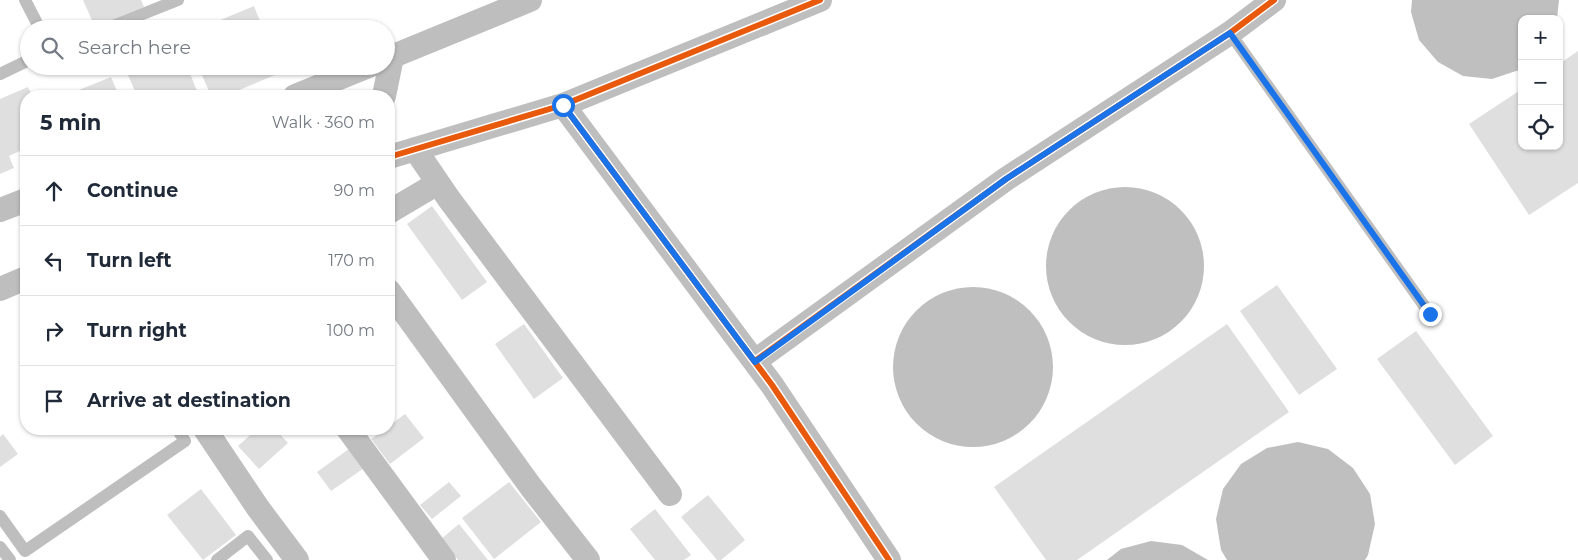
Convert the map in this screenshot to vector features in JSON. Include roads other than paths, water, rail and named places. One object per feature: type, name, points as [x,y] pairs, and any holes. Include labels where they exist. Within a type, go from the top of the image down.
[{"type":"street","points":[[395,56],[530,0]]},
{"type":"street","points":[[395,154],[563,105],[820,0]]},
{"type":"street","points":[[755,362],[1006,179],[1230,33],[1274,0]]},
{"type":"street","points":[[310,90],[347,75]]},
{"type":"street","points":[[385,90],[387,75]]},
{"type":"street","points":[[563,105],[772,385],[889,560]]},
{"type":"street","points":[[415,149],[438,183],[670,494]]},
{"type":"street","points":[[395,208],[438,183]]},
{"type":"street","points":[[0,210],[20,202]]},
{"type":"street","points":[[0,289],[20,281]]},
{"type":"street","points":[[395,299],[530,487],[588,560]]},
{"type":"street","points":[[209,435],[258,508],[297,560]]},
{"type":"street","points":[[352,435],[444,560]]},
{"type":"lane","points":[[25,0],[35,20]]},
{"type":"lane","points":[[128,20],[178,0]]},
{"type":"lane","points":[[1230,33],[1430,314]]},
{"type":"lane","points":[[0,74],[20,64]]},
{"type":"lane","points":[[0,516],[4,531],[24,550],[185,441],[181,435]]},
{"type":"lane","points":[[217,560],[248,536],[267,560]]},
{"type":"lane","points":[[0,547],[10,560]]}]
